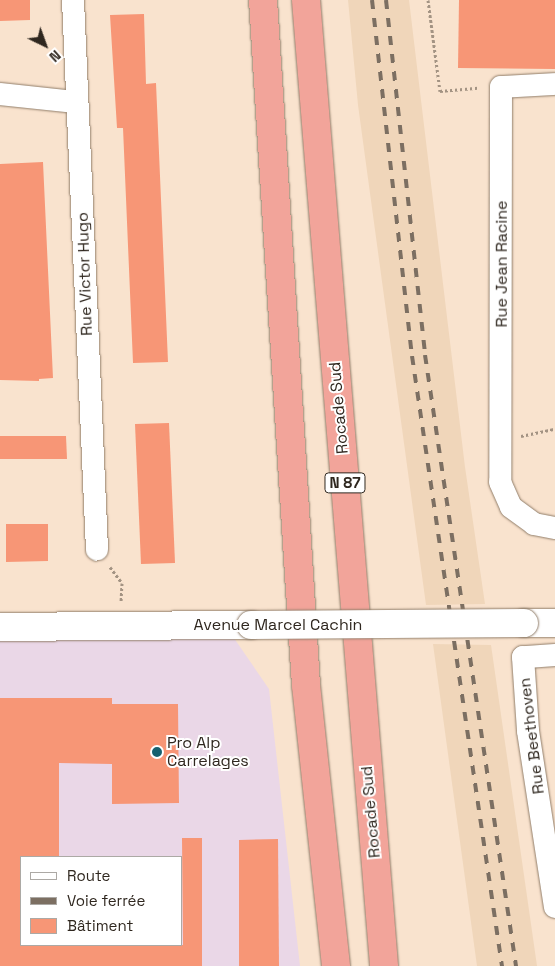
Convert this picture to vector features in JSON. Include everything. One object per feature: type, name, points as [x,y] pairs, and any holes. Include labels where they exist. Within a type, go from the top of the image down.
[{"type":"highway","points":[[262,0],[305,675],[336,966]]},
{"type":"highway","name":"Rocade Sud","points":[[306,0],[384,966]]},
{"type":"street","name":"Rue Victor Hugo","points":[[73,0],[75,102],[79,124],[97,549]]},
{"type":"street","points":[[501,87],[555,84]]},
{"type":"street","name":"Rue Jean Racine","points":[[501,87],[502,442]]},
{"type":"street","points":[[0,94],[75,102]]},
{"type":"street","points":[[502,442],[500,482],[512,507],[534,524],[555,528]]},
{"type":"street","name":"Avenue Marcel Cachin","points":[[0,626],[555,623]]},
{"type":"street","name":"Rue Beethoven","points":[[555,655],[523,657],[528,731],[555,907]]},
{"type":"path","points":[[428,0],[440,91],[501,87]]},
{"type":"path","points":[[502,442],[555,429]]},
{"type":"shaded area","points":[[348,0],[409,0],[465,467],[485,604],[426,605],[358,105]]},
{"type":"shaded area","points":[[225,625],[269,689],[300,966],[0,966],[0,627]]},
{"type":"shaded area","points":[[433,644],[491,645],[537,966],[477,966]]},
{"type":"building","points":[[0,0],[30,0],[30,20],[0,21]]},
{"type":"building","points":[[459,0],[555,0],[555,69],[458,68]]},
{"type":"building","points":[[144,14],[146,84],[156,83],[168,362],[133,363],[123,128],[117,128],[110,15]]},
{"type":"building","points":[[43,162],[53,378],[39,379],[39,381],[0,380],[0,164]]},
{"type":"building","points":[[169,423],[175,563],[141,564],[135,424]]},
{"type":"building","points":[[0,436],[66,436],[67,459],[0,459]]},
{"type":"building","points":[[6,524],[48,524],[48,561],[6,562]]},
{"type":"building","points":[[0,698],[112,698],[112,704],[178,704],[179,803],[112,804],[112,764],[59,763],[59,856],[20,856],[20,946],[182,946],[182,838],[202,838],[202,966],[0,966]]},
{"type":"building","points":[[278,839],[279,966],[239,966],[239,840]]},
{"type":"railway","points":[[372,0],[412,356],[502,966]]},
{"type":"railway","points":[[386,0],[425,355],[516,966]]},
{"type":"place","name":"Pro Alp Carrelages","points":[[157,752]]}]
